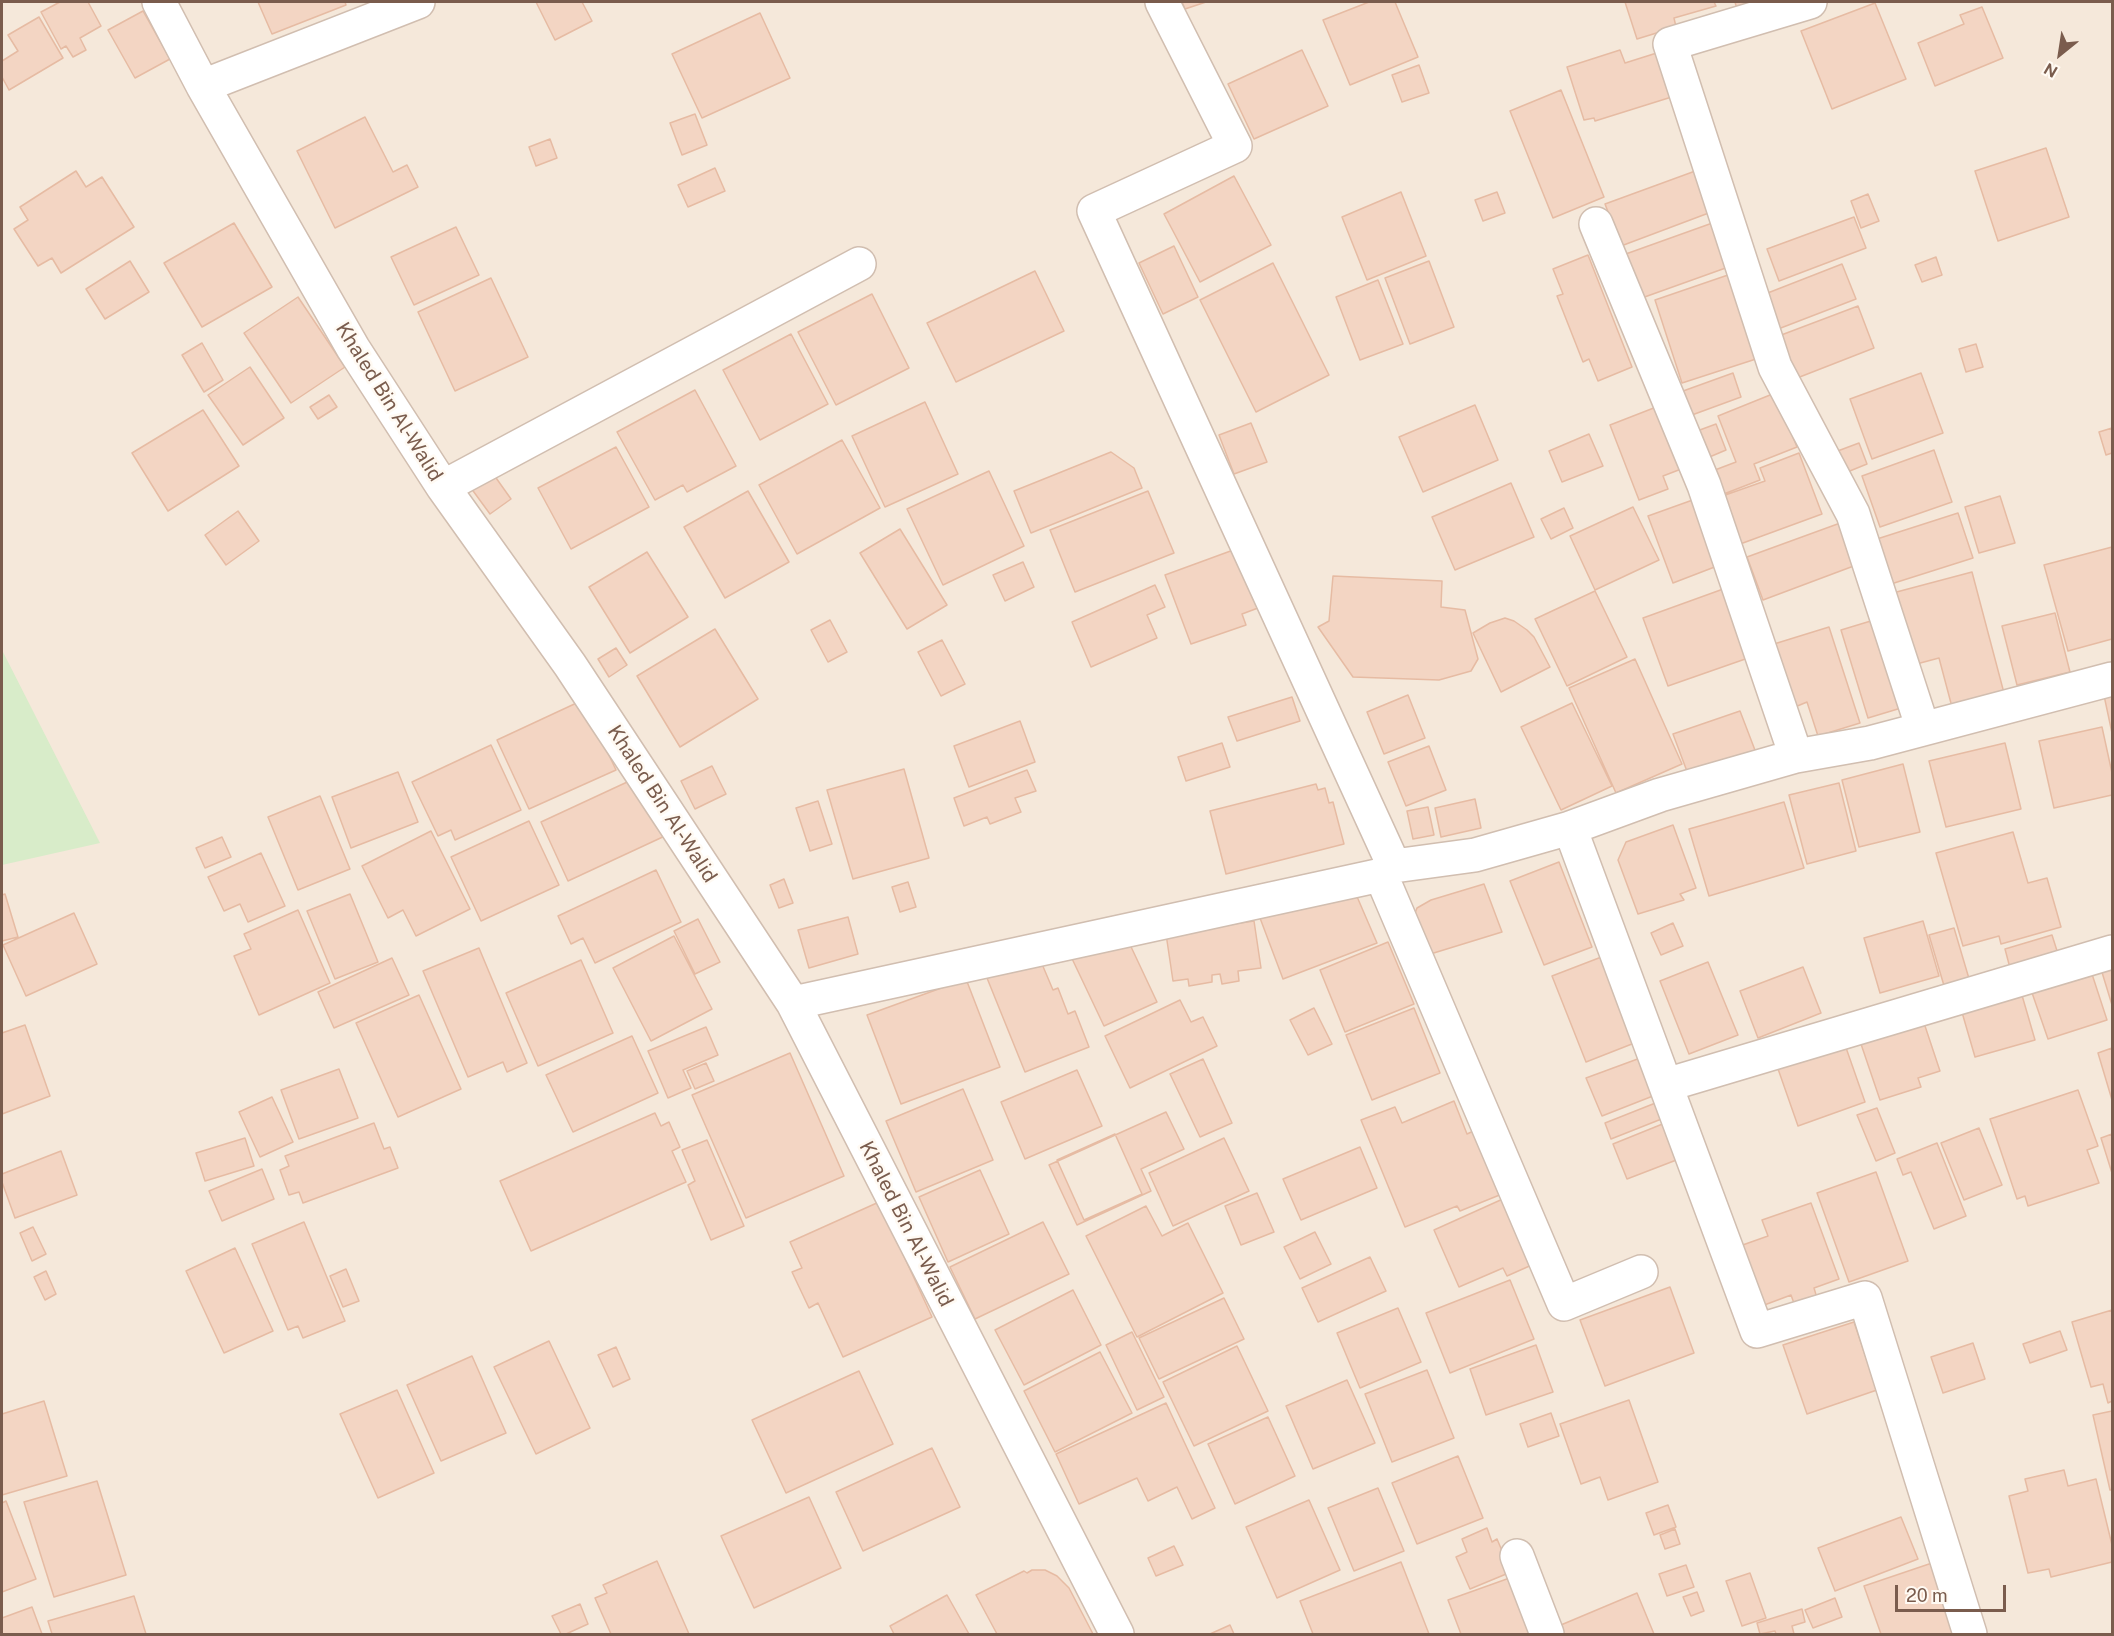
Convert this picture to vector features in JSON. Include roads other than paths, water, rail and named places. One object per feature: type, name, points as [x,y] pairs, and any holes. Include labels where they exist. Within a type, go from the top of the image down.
[{"type":"street","name":"Khaled Bin Al-Walid","points":[[159,2],[203,86],[353,348],[443,487],[570,665],[793,1003],[1117,1635]]},
{"type":"street","points":[[203,86],[417,2]]},
{"type":"street","points":[[1162,2],[1235,146],[1094,211],[1387,871],[1564,1304],[1641,1272]]},
{"type":"street","points":[[1810,2],[1670,44],[1775,367],[1853,514],[1923,729]]},
{"type":"street","points":[[1596,224],[1704,485],[1796,756]]},
{"type":"street","points":[[443,487],[859,264]]},
{"type":"street","points":[[793,1003],[1387,871],[1474,855],[1570,828],[1660,795],[1796,756],[1870,743],[2112,680]]},
{"type":"street","points":[[1570,828],[1757,1330],[1865,1298],[1970,1635]]},
{"type":"street","points":[[1666,1085],[2112,952]]},
{"type":"street","points":[[1517,1556],[1547,1635]]}]
